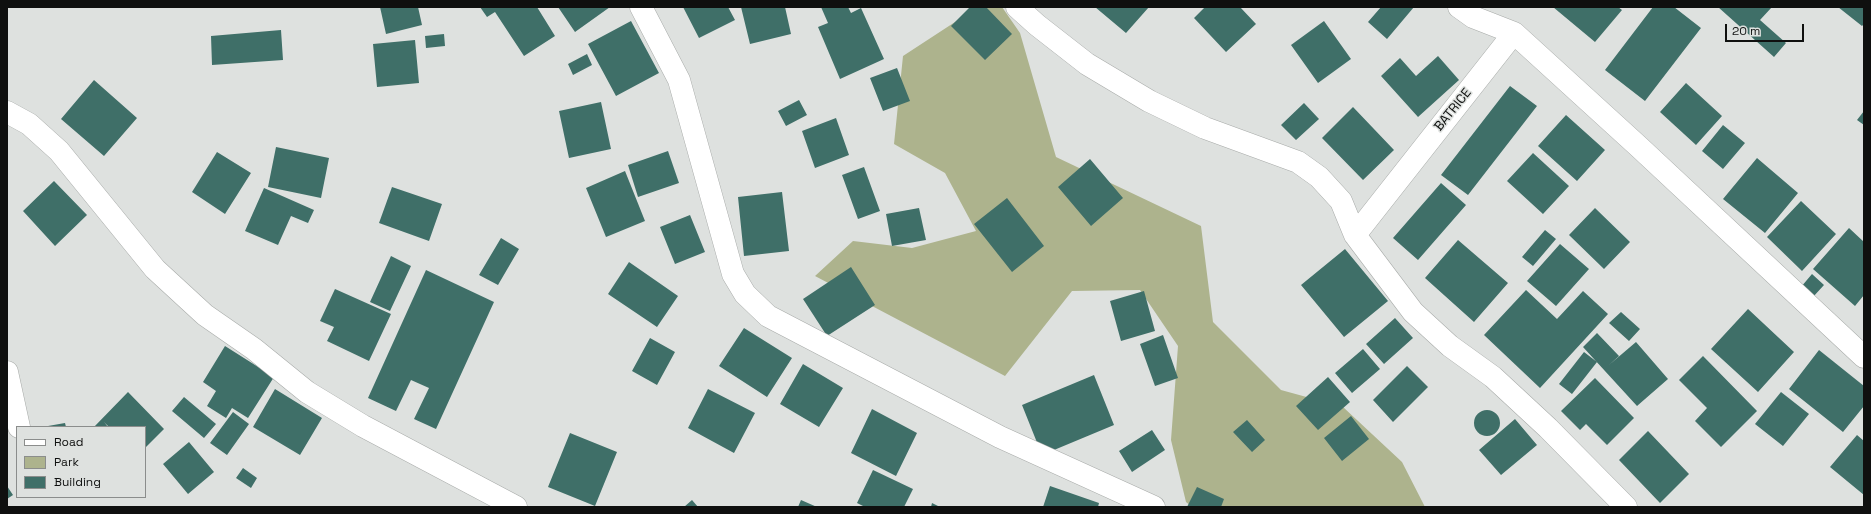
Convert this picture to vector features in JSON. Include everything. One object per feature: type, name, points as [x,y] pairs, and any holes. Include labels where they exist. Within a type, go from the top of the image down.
[{"type":"street","points":[[641,7],[679,80],[687,114],[733,274],[745,294],[768,316],[986,430],[1154,507]]},
{"type":"street","points":[[1017,7],[1037,25],[1087,64],[1149,101],[1205,128],[1298,162],[1319,177],[1341,201],[1356,235],[1413,312],[1450,346],[1493,377],[1548,428],[1626,507]]},
{"type":"street","points":[[1459,7],[1473,18],[1514,33],[1644,151],[1864,357]]},
{"type":"street","name":"BATRICE","points":[[1356,235],[1514,33]]},
{"type":"street","points":[[7,112],[29,124],[59,151],[155,269],[205,315],[254,349],[307,392],[363,426],[516,507]]},
{"type":"street","points":[[7,372],[19,426]]},
{"type":"green space","points":[[978,7],[1002,7],[1020,33],[1056,157],[1201,226],[1213,322],[1281,390],[1343,407],[1402,462],[1425,507],[1192,507],[1186,502],[1171,440],[1178,346],[1140,290],[1072,291],[1005,376],[815,276],[853,241],[912,248],[976,231],[945,173],[894,144],[903,56]]},
{"type":"building","points":[[380,7],[418,7],[422,25],[386,34]]},
{"type":"building","points":[[480,7],[537,7],[555,36],[524,56],[495,12],[487,17]]},
{"type":"building","points":[[558,7],[610,7],[575,32]]},
{"type":"building","points":[[683,7],[728,7],[735,20],[699,38]]},
{"type":"building","points":[[741,7],[785,7],[791,34],[750,44]]},
{"type":"building","points":[[821,7],[848,7],[851,13],[861,8],[884,59],[840,79],[818,27],[828,23]]},
{"type":"building","points":[[970,7],[986,7],[1012,34],[985,60],[951,26]]},
{"type":"building","points":[[1095,7],[1149,7],[1126,33]]},
{"type":"building","points":[[1205,7],[1240,7],[1256,24],[1226,52],[1194,18]]},
{"type":"building","points":[[1381,7],[1414,7],[1387,39],[1368,22]]},
{"type":"building","points":[[1553,7],[1618,7],[1622,10],[1595,42]]},
{"type":"building","points":[[1653,7],[1674,7],[1701,28],[1645,101],[1605,70]]},
{"type":"building","points":[[1718,7],[1772,7],[1760,20],[1786,43],[1774,57]]},
{"type":"building","points":[[1838,7],[1864,7],[1864,24],[1862,26]]},
{"type":"building","points":[[631,21],[659,73],[616,96],[588,44]]},
{"type":"building","points":[[1324,21],[1351,59],[1318,83],[1291,45]]},
{"type":"building","points":[[281,30],[283,60],[212,65],[211,36]]},
{"type":"building","points":[[444,34],[445,46],[426,48],[425,36]]},
{"type":"building","points":[[415,40],[419,83],[377,87],[373,44]]},
{"type":"building","points":[[587,54],[592,65],[573,75],[568,64]]},
{"type":"building","points":[[1438,56],[1459,80],[1418,117],[1381,76],[1400,58],[1416,76]]},
{"type":"building","points":[[897,68],[910,101],[883,111],[870,78]]},
{"type":"building","points":[[94,80],[137,118],[104,156],[61,119]]},
{"type":"building","points":[[1686,83],[1722,116],[1696,145],[1660,112]]},
{"type":"building","points":[[1510,86],[1537,106],[1468,195],[1441,175]]},
{"type":"building","points":[[799,100],[807,115],[786,126],[778,111]]},
{"type":"building","points":[[601,102],[611,149],[569,158],[559,111]]},
{"type":"building","points":[[1304,103],[1319,119],[1296,140],[1281,125]]},
{"type":"building","points":[[1353,107],[1394,150],[1363,180],[1322,138]]},
{"type":"building","points":[[1864,111],[1864,125],[1857,120]]},
{"type":"building","points":[[1566,115],[1605,150],[1577,181],[1538,146]]},
{"type":"building","points":[[836,118],[849,155],[815,168],[802,131]]},
{"type":"building","points":[[1723,125],[1745,143],[1723,169],[1702,151]]},
{"type":"building","points":[[276,147],[329,158],[321,198],[268,187]]},
{"type":"building","points":[[668,151],[679,183],[638,197],[628,165]]},
{"type":"building","points":[[217,152],[251,173],[225,214],[192,192]]},
{"type":"building","points":[[1533,153],[1569,186],[1543,214],[1507,181]]},
{"type":"building","points":[[1757,158],[1798,193],[1765,233],[1723,199]]},
{"type":"building","points":[[1090,159],[1123,198],[1091,226],[1058,187]]},
{"type":"building","points":[[864,167],[880,211],[858,219],[842,175]]},
{"type":"building","points":[[625,171],[645,221],[606,237],[586,188]]},
{"type":"building","points":[[54,181],[87,215],[55,246],[23,211]]},
{"type":"building","points":[[1441,183],[1466,205],[1418,260],[1393,238]]},
{"type":"building","points":[[392,187],[442,204],[429,241],[379,223]]},
{"type":"building","points":[[264,188],[314,210],[308,223],[291,216],[278,245],[245,231]]},
{"type":"building","points":[[782,192],[789,251],[744,256],[738,197]]},
{"type":"building","points":[[1007,198],[1044,246],[1012,272],[974,224]]},
{"type":"building","points":[[1801,201],[1836,234],[1802,271],[1767,237]]},
{"type":"building","points":[[919,208],[926,240],[892,246],[886,214]]},
{"type":"building","points":[[1595,208],[1630,242],[1604,269],[1569,235]]},
{"type":"building","points":[[690,215],[705,252],[675,264],[660,227]]},
{"type":"building","points":[[1849,228],[1864,242],[1864,295],[1855,306],[1813,269]]},
{"type":"building","points":[[1545,230],[1556,239],[1533,266],[1522,257]]},
{"type":"building","points":[[501,238],[519,249],[498,285],[479,275]]},
{"type":"building","points":[[1458,240],[1508,283],[1474,322],[1425,278]]},
{"type":"building","points":[[1560,244],[1589,269],[1556,306],[1527,281]]},
{"type":"building","points":[[1345,249],[1388,301],[1344,337],[1301,285]]},
{"type":"building","points":[[391,256],[411,266],[390,311],[370,302]]},
{"type":"building","points":[[629,262],[678,296],[657,327],[608,294]]},
{"type":"building","points":[[851,267],[875,305],[827,336],[803,299]]},
{"type":"building","points":[[426,270],[494,302],[436,429],[414,419],[429,388],[411,380],[396,411],[368,398]]},
{"type":"building","points":[[1812,274],[1824,285],[1813,297],[1801,287]]},
{"type":"building","points":[[335,289],[391,314],[369,361],[327,341],[334,327],[320,321]]},
{"type":"building","points":[[1526,290],[1557,319],[1583,291],[1608,314],[1540,388],[1484,335]]},
{"type":"building","points":[[1144,291],[1155,331],[1121,341],[1110,301]]},
{"type":"building","points":[[1748,309],[1794,352],[1758,392],[1711,349]]},
{"type":"building","points":[[1621,312],[1640,329],[1629,341],[1609,323]]},
{"type":"building","points":[[1395,318],[1413,338],[1384,364],[1366,344]]},
{"type":"building","points":[[744,328],[792,358],[767,397],[719,366]]},
{"type":"building","points":[[1597,333],[1619,356],[1609,365],[1636,342],[1668,379],[1637,406],[1583,347]]},
{"type":"building","points":[[1163,335],[1178,378],[1155,386],[1140,344]]},
{"type":"building","points":[[650,338],[675,352],[657,385],[632,371]]},
{"type":"building","points":[[225,346],[274,377],[248,418],[232,408],[226,418],[207,406],[216,391],[203,382]]},
{"type":"building","points":[[1363,349],[1380,369],[1352,393],[1335,373]]},
{"type":"building","points":[[1819,350],[1864,386],[1864,406],[1843,432],[1789,389]]},
{"type":"building","points":[[1584,352],[1597,362],[1572,394],[1559,384]]},
{"type":"building","points":[[1703,356],[1757,411],[1721,447],[1695,421],[1707,408],[1679,380]]},
{"type":"building","points":[[803,364],[843,388],[819,427],[780,404]]},
{"type":"building","points":[[1407,366],[1428,387],[1393,422],[1373,400]]},
{"type":"building","points":[[1094,375],[1114,425],[1042,455],[1022,405]]},
{"type":"building","points":[[1328,377],[1350,402],[1318,430],[1296,406]]},
{"type":"building","points":[[1595,378],[1634,418],[1607,445],[1586,424],[1580,430],[1561,411]]},
{"type":"building","points":[[275,389],[322,418],[300,455],[253,427]]},
{"type":"building","points":[[708,389],[755,413],[734,453],[688,428]]},
{"type":"building","points":[[128,392],[164,429],[146,447],[146,426],[108,426],[104,422],[107,426],[95,426]]},
{"type":"building","points":[[1781,392],[1809,414],[1783,446],[1755,424]]},
{"type":"building","points":[[184,397],[216,424],[204,438],[172,411]]},
{"type":"building","points":[[872,409],[917,433],[896,476],[851,453]]},
{"type":"building","points":[[1487,410],[1496,414],[1500,423],[1496,432],[1487,436],[1478,432],[1474,423],[1478,414]]},
{"type":"building","points":[[233,412],[249,424],[227,455],[210,443]]},
{"type":"building","points":[[1351,416],[1369,439],[1342,461],[1324,438]]},
{"type":"building","points":[[1515,419],[1537,445],[1501,475],[1479,450]]},
{"type":"building","points":[[1247,420],[1265,440],[1252,452],[1233,432]]},
{"type":"building","points":[[65,423],[66,426],[48,426]]},
{"type":"building","points":[[1152,430],[1165,450],[1132,472],[1119,451]]},
{"type":"building","points":[[1648,431],[1689,474],[1660,503],[1619,460]]},
{"type":"building","points":[[570,433],[617,452],[595,506],[548,487]]},
{"type":"building","points":[[1857,435],[1864,441],[1864,495],[1830,467]]},
{"type":"building","points":[[189,442],[214,472],[188,494],[163,464]]},
{"type":"building","points":[[243,468],[257,478],[251,488],[236,478]]},
{"type":"building","points":[[873,470],[913,489],[904,507],[865,507],[857,503]]},
{"type":"building","points":[[7,486],[13,495],[7,499]]},
{"type":"building","points":[[1050,486],[1099,503],[1098,507],[1043,507]]},
{"type":"building","points":[[1197,487],[1224,499],[1221,507],[1187,507]]},
{"type":"building","points":[[692,500],[698,507],[684,507]]},
{"type":"building","points":[[801,500],[817,507],[798,507]]},
{"type":"building","points":[[932,503],[940,507],[931,507]]}]
